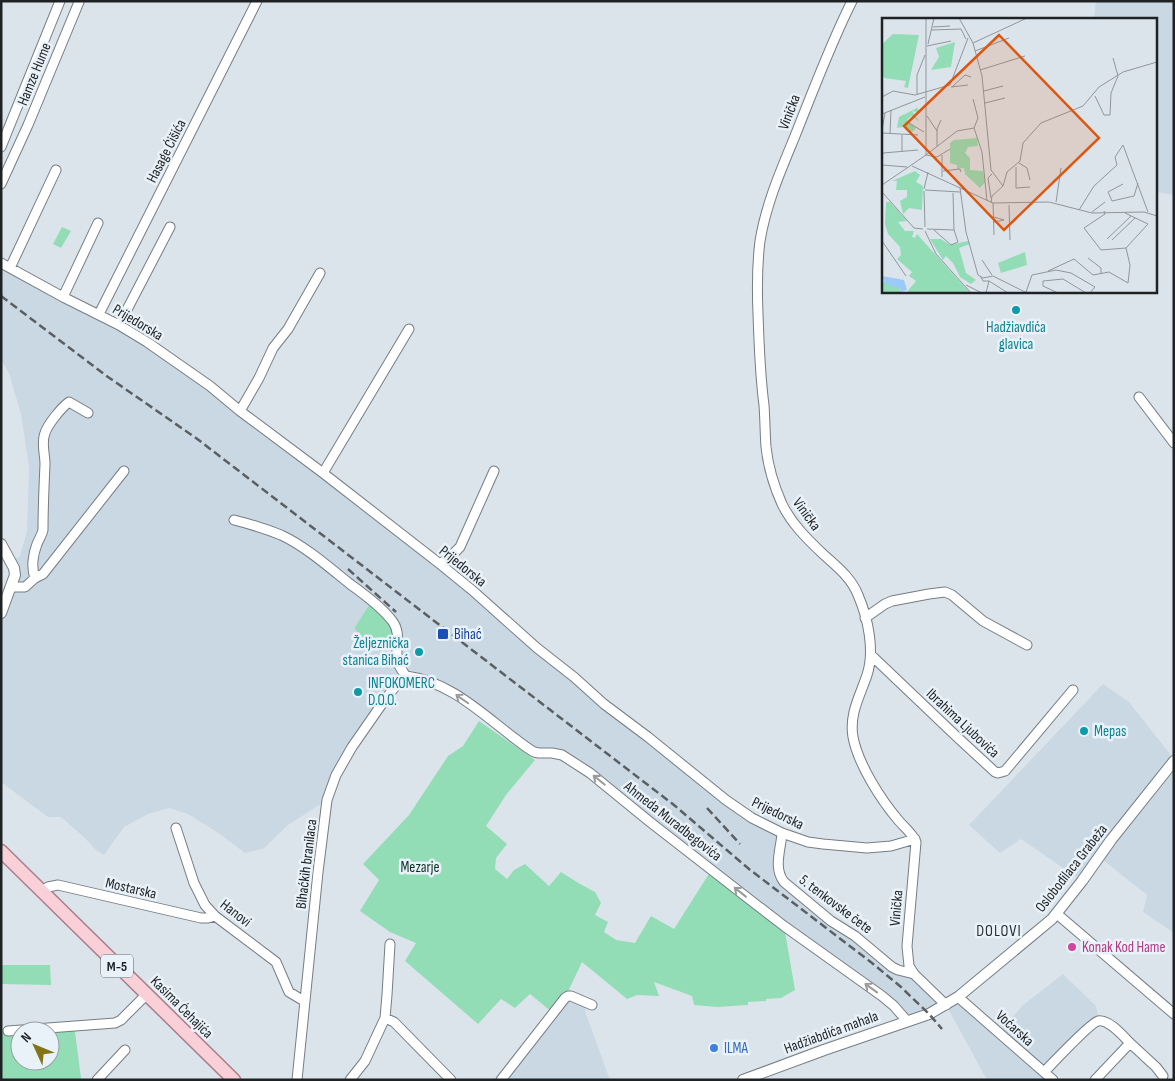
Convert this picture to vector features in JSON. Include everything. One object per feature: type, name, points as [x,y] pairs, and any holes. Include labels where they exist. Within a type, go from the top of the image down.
[{"type":"main road","name":"Kasima Ćehajića","points":[[1,851],[234,1080]]},
{"type":"street","points":[[1,147],[60,1]]},
{"type":"street","name":"Hasage Ćišića","points":[[99,314],[257,1]]},
{"type":"street","name":"Vinička","points":[[852,1],[818,75],[768,209],[758,263],[758,341],[766,449],[778,493],[795,524],[849,578],[859,595],[865,618],[871,654],[868,673],[855,706],[852,724],[853,739],[859,757],[874,785],[899,821],[912,834],[916,842],[907,946],[909,966],[914,974]]},
{"type":"street","name":"Hamze Hume","points":[[1,184],[28,125],[78,2]]},
{"type":"street","points":[[6,265],[56,170]]},
{"type":"street","points":[[63,297],[98,223]]},
{"type":"street","points":[[119,325],[170,227]]},
{"type":"street","name":"Prijedorska","points":[[6,265],[63,297],[119,325],[210,386],[440,564],[604,704],[648,736],[726,800],[752,818],[782,833],[808,842],[837,846],[867,848],[891,846],[915,840]]},
{"type":"street","points":[[240,411],[259,378],[273,348],[288,329],[320,273]]},
{"type":"street","points":[[323,473],[409,329]]},
{"type":"street","points":[[1139,397],[1174,443]]},
{"type":"street","points":[[35,578],[34,554],[42,535],[45,462],[44,433],[69,402],[88,413]]},
{"type":"street","points":[[12,587],[25,587],[43,574],[124,471]]},
{"type":"street","points":[[440,564],[460,548],[494,471]]},
{"type":"street","points":[[234,520],[282,536],[300,546],[372,602],[392,621],[395,627],[398,635],[397,657],[399,665],[406,676]]},
{"type":"street","points":[[1,544],[14,568],[15,575],[1,613]]},
{"type":"street","points":[[865,618],[892,601],[945,592],[952,595],[983,621],[1027,645]]},
{"type":"street","name":"Ibrahima Ljubovića","points":[[871,654],[956,736],[998,773],[1005,771],[1073,690]]},
{"type":"street","name":"Bihaćkih branilaca","points":[[296,1080],[327,800],[336,775],[352,747],[384,701],[406,676]]},
{"type":"street","name":"Ahmeda Muradbegovića","points":[[406,676],[417,677],[448,689],[534,752],[562,754],[590,773],[777,920],[882,996],[907,1021]]},
{"type":"street","name":"Oslobodilaca Grabeža","points":[[929,1014],[958,997],[1057,914],[1111,840],[1174,762]]},
{"type":"street","name":"Hanovi","points":[[176,828],[194,883],[205,905],[215,916],[276,962],[289,992],[304,1001]]},
{"type":"street","name":"5. tenkovske čete","points":[[782,833],[778,866],[780,877],[784,882],[831,921],[855,936],[892,967],[914,974]]},
{"type":"street","name":"Mostarska","points":[[43,891],[48,887],[58,885],[201,918],[215,916]]},
{"type":"street","points":[[1057,914],[1174,1014]]},
{"type":"street","points":[[350,1080],[365,1061],[385,1018],[390,944]]},
{"type":"street","points":[[914,974],[946,1005]]},
{"type":"street","points":[[8,1031],[115,1023],[121,1020],[147,994]]},
{"type":"street","points":[[501,1080],[565,998],[572,996],[592,1005]]},
{"type":"street","name":"Voćarska","points":[[958,997],[1053,1080]]},
{"type":"street","name":"Hadžiabdića mahala","points":[[743,1080],[929,1014]]},
{"type":"street","points":[[385,1018],[394,1022],[451,1080]]},
{"type":"street","points":[[1044,1072],[1093,1024],[1099,1021],[1111,1025],[1156,1066],[1163,1076]]},
{"type":"street","points":[[1094,1080],[1130,1043]]},
{"type":"street","points":[[97,1080],[125,1050]]},
{"type":"shaded area","points":[[1096,1],[1174,1],[1174,195],[1158,192],[1158,18],[1094,18]]},
{"type":"shaded area","points":[[1,263],[119,325],[323,473],[695,775],[782,833],[780,877],[946,1005],[907,1021],[562,755],[539,753],[448,689],[406,676],[363,729],[327,800],[288,825],[263,849],[245,853],[220,834],[188,814],[169,808],[148,814],[124,827],[104,855],[96,850],[61,817],[48,817],[1,782],[1,613],[12,587],[11,562],[20,556],[27,531],[29,467],[21,414],[9,373],[1,360]]},
{"type":"shaded area","points":[[1103,684],[1129,702],[1174,759],[1082,881],[1021,839],[1000,853],[969,825]]},
{"type":"shaded area","points":[[1174,771],[1174,933],[1143,912],[1147,895],[1103,860]]},
{"type":"shaded area","points":[[1063,974],[1096,1006],[1099,1021],[1044,1072],[1052,1080],[987,1080],[946,1005],[958,997],[999,1032],[1023,1005]]},
{"type":"shaded area","points":[[565,998],[583,1000],[586,1014],[610,1080],[501,1080]]},
{"type":"green space","points":[[62,227],[71,231],[61,248],[53,244]]},
{"type":"green space","points":[[372,601],[401,624],[380,652],[356,631],[355,627]]},
{"type":"green space","name":"Mezarje","points":[[479,721],[535,760],[506,795],[486,826],[507,844],[496,858],[495,869],[507,879],[514,870],[525,864],[549,886],[561,872],[595,892],[601,903],[595,915],[608,922],[604,932],[616,940],[635,943],[651,916],[674,929],[712,869],[784,926],[795,990],[781,998],[748,1002],[748,1005],[717,1007],[694,1005],[692,996],[654,982],[659,996],[637,995],[627,999],[582,962],[565,998],[553,1013],[530,994],[515,1008],[501,999],[478,1024],[405,961],[416,943],[390,932],[360,911],[379,880],[363,864],[409,815],[448,756],[463,746]]},
{"type":"green space","points":[[1,965],[50,965],[51,985],[1,984]]},
{"type":"green space","points":[[74,1024],[81,1078],[79,1080],[1,1080],[1,1029],[10,1028],[10,1071],[60,1071],[60,1025]]},
{"type":"railway","points":[[1,296],[108,377],[196,438],[674,805],[749,869],[901,987],[942,1029]]},
{"type":"railway","points":[[348,569],[396,612]]},
{"type":"railway","points":[[707,808],[740,844]]},
{"type":"place","name":"Hadžiavdića glavica","points":[[1016,310]]},
{"type":"place","name":"Bihać","points":[[443,634]]},
{"type":"place","name":"Željeznička stanica Bihać","points":[[419,652]]},
{"type":"place","name":"INFOKOMERC D.O.O.","points":[[358,692]]},
{"type":"place","name":"Mepas","points":[[1084,731]]},
{"type":"place","name":"Konak Kod Hame","points":[[1072,947]]},
{"type":"place","name":"ILMA","points":[[714,1048]]},
{"type":"district","name":"DOLOVI","points":[[999,930]]}]
